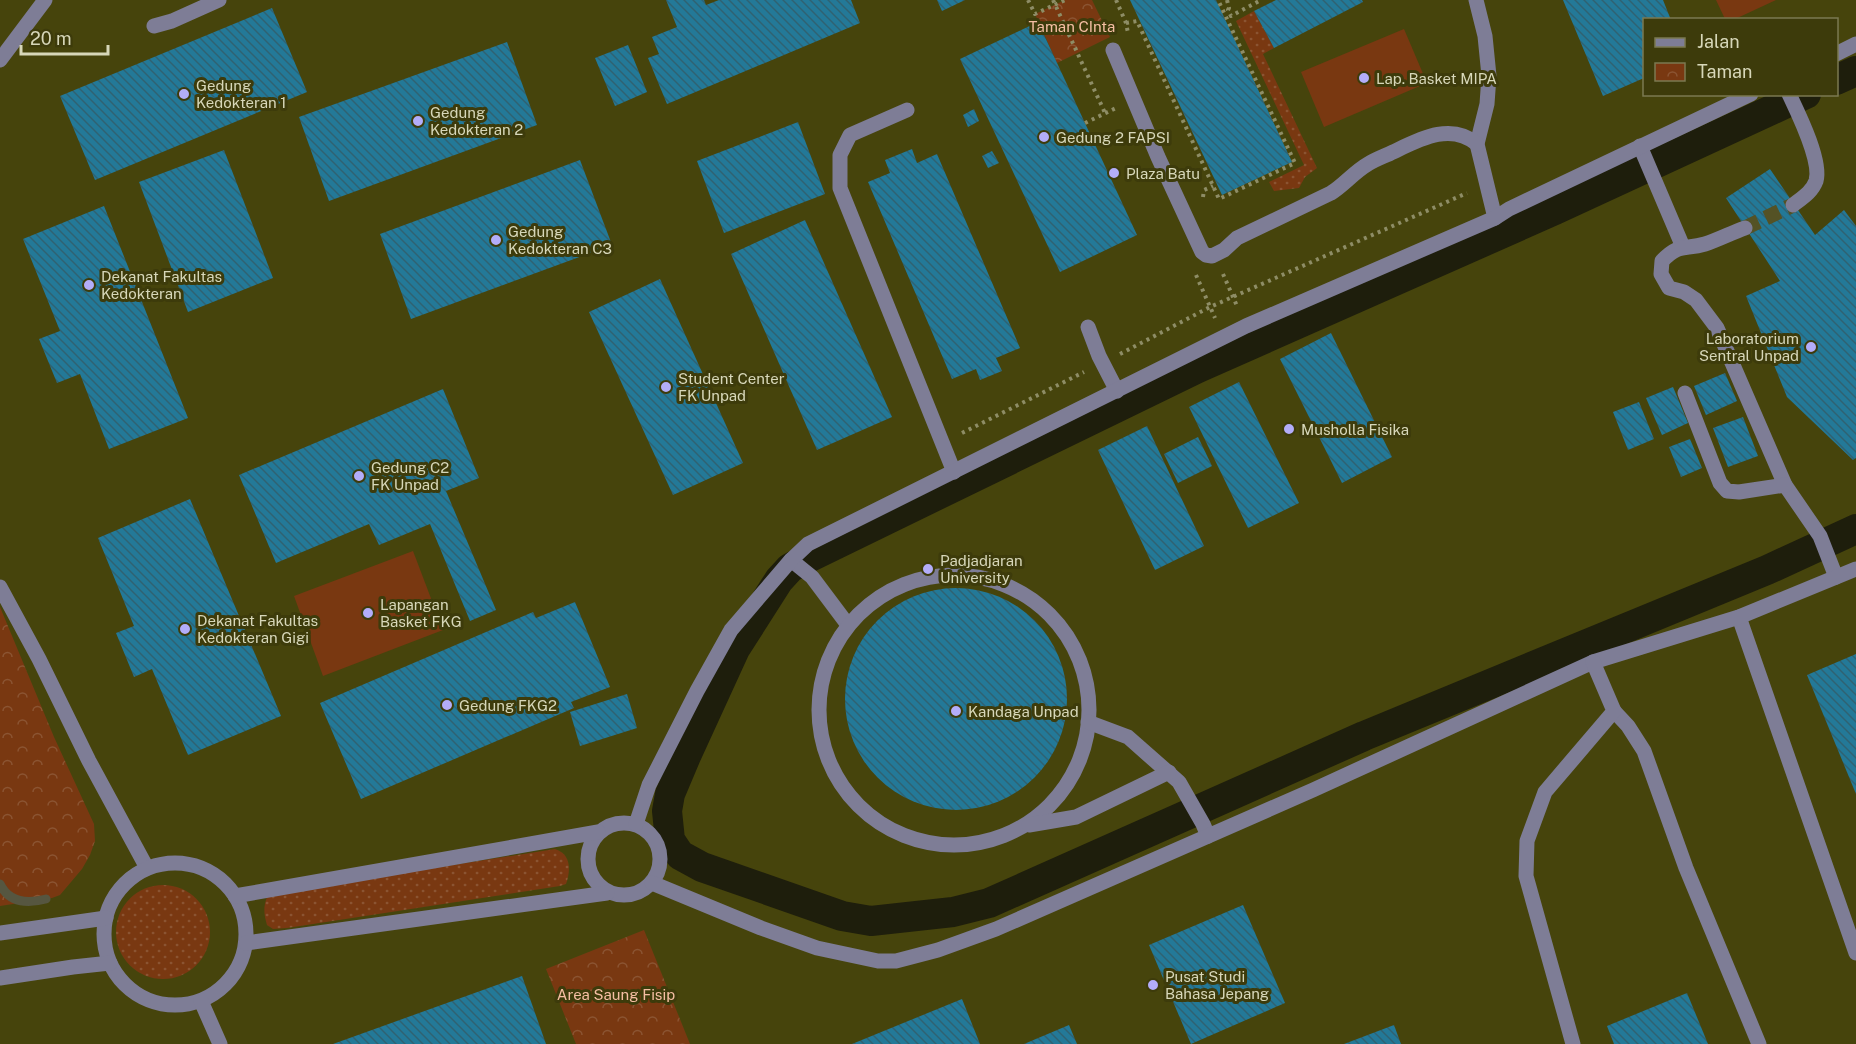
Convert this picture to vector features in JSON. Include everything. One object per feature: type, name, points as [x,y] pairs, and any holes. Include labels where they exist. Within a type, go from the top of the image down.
[{"type":"lane","points":[[0,60],[45,0]]},
{"type":"lane","points":[[154,26],[172,21],[219,0]]},
{"type":"lane","points":[[1476,0],[1485,36],[1489,76],[1487,104],[1477,144],[1495,218]]},
{"type":"lane","points":[[1838,53],[1856,45]]},
{"type":"lane","points":[[1113,50],[1158,157],[1202,252],[1206,255],[1212,256],[1224,250],[1237,238],[1331,193],[1343,186],[1366,165],[1417,141],[1436,135],[1454,133],[1470,138],[1477,144]]},
{"type":"lane","points":[[636,824],[649,785],[731,630],[808,543],[1246,326],[1495,218],[1509,209],[1747,96]]},
{"type":"lane","points":[[1790,96],[1817,163],[1816,180],[1808,194],[1793,205]]},
{"type":"lane","points":[[907,110],[850,135],[840,155],[840,188],[954,472]]},
{"type":"lane","points":[[1640,146],[1683,247]]},
{"type":"lane","points":[[1744,228],[1703,244],[1671,251],[1662,261],[1661,274],[1669,288],[1684,292],[1696,300],[1717,328],[1785,485],[1820,536],[1836,577]]},
{"type":"lane","points":[[1089,327],[1102,363],[1117,391]]},
{"type":"lane","points":[[1685,393],[1720,483],[1727,491],[1739,492],[1785,485]]},
{"type":"lane","points":[[791,560],[812,577],[848,625]]},
{"type":"lane","points":[[652,883],[761,928],[817,948],[878,961],[896,961],[938,950],[996,929],[1205,830],[1313,790],[1593,662],[1739,616],[1856,569]]},
{"type":"lane","points":[[947,574],[985,577],[1021,591],[1051,615],[1074,645],[1083,682],[1088,722],[1083,752],[1070,780],[1051,806],[1026,825],[991,841],[954,846],[916,841],[882,825],[854,800],[832,769],[821,733],[820,695],[829,658],[848,625],[876,599],[910,581],[947,574]]},
{"type":"lane","points":[[0,587],[147,868]]},
{"type":"lane","points":[[1739,616],[1856,953]]},
{"type":"lane","points":[[1593,662],[1614,711],[1628,726],[1644,750],[1686,868],[1759,1044]]},
{"type":"lane","points":[[1573,1044],[1526,876],[1527,841],[1545,792],[1614,711]]},
{"type":"lane","points":[[1088,722],[1128,737],[1174,777],[1205,830]]},
{"type":"lane","points":[[1026,825],[1076,817],[1174,777]]},
{"type":"lane","points":[[235,896],[598,832],[616,823],[636,824],[651,834],[659,849],[660,867],[652,883],[639,893],[623,897],[607,893],[246,943]]},
{"type":"lane","points":[[598,832],[590,844],[587,858],[589,872],[596,884],[607,893]]},
{"type":"lane","points":[[167,863],[187,863],[206,870],[222,881],[235,896],[244,919],[246,943],[238,968],[222,987],[201,1001],[180,1006],[159,1004],[138,995],[122,981],[110,963],[104,933],[106,918],[112,902],[133,876],[147,868],[167,863]]},
{"type":"lane","points":[[0,933],[106,918]]},
{"type":"lane","points":[[0,978],[110,963]]},
{"type":"lane","points":[[201,1001],[220,1044]]},
{"type":"path","points":[[1028,0],[1035,14],[1054,2],[1065,0]]},
{"type":"path","points":[[1126,23],[1137,21],[1219,199],[1295,163],[1218,0]]},
{"type":"path","points":[[1227,0],[1231,16],[1261,0]]},
{"type":"path","points":[[1054,2],[1105,113]]},
{"type":"path","points":[[1085,123],[1119,107]]},
{"type":"path","points":[[943,443],[1178,322],[1487,185]]},
{"type":"path","points":[[1206,203],[1202,197],[1204,190],[1214,186]]},
{"type":"path","points":[[1226,281],[1233,297]]},
{"type":"shaded area","name":"Padjadjaran University","points":[[0,0],[1856,0],[1856,1044],[0,1044]]},
{"type":"green space","name":"Taman CInta","points":[[1065,0],[1092,0],[1110,37],[1057,63],[1035,14]]},
{"type":"green space","points":[[1716,0],[1776,0],[1737,18],[1725,18]]},
{"type":"green space","points":[[1254,11],[1274,48],[1263,54],[1317,168],[1305,177],[1299,188],[1274,191],[1269,182],[1304,165],[1236,21]]},
{"type":"green space","name":"Lap. Basket MIPA","points":[[1404,29],[1427,83],[1324,127],[1301,72]]},
{"type":"green space","name":"Lapangan Basket FKG","points":[[413,551],[443,630],[323,676],[294,596]]},
{"type":"green space","points":[[0,607],[54,737],[94,824],[95,841],[82,869],[60,895],[0,906]]},
{"type":"green space","points":[[555,849],[564,855],[568,863],[569,873],[566,884],[560,886],[287,928],[273,929],[267,925],[264,908],[267,897],[282,892]]},
{"type":"green space","points":[[163,885],[181,889],[196,899],[206,914],[210,932],[206,950],[196,965],[181,975],[163,979],[145,975],[130,965],[120,950],[116,932],[120,914],[130,899],[145,889]]},
{"type":"green space","name":"Area Saung Fisip","points":[[644,930],[690,1044],[576,1044],[546,969]]},
{"type":"building","points":[[666,0],[704,0],[706,5],[719,0],[851,0],[860,23],[667,104],[648,58],[659,54],[652,37],[677,27]]},
{"type":"building","points":[[937,0],[965,0],[942,11]]},
{"type":"building","points":[[1130,0],[1216,0],[1292,162],[1222,195]]},
{"type":"building","points":[[1276,0],[1362,0],[1363,2],[1274,48],[1254,11]]},
{"type":"building","points":[[1563,0],[1663,0],[1670,18],[1643,18],[1643,78],[1603,96]]},
{"type":"building","name":"Gedung Kedokteran 1","points":[[272,8],[307,92],[95,180],[60,96]]},
{"type":"building","name":"Gedung 2 FAPSI","points":[[1038,22],[1137,235],[1060,272],[960,59]]},
{"type":"building","name":"Gedung Kedokteran 2","points":[[507,42],[537,125],[329,201],[299,117]]},
{"type":"building","points":[[628,45],[647,92],[615,106],[595,58]]},
{"type":"building","points":[[974,109],[979,121],[968,127],[963,115]]},
{"type":"building","points":[[798,122],[825,194],[724,233],[697,161]]},
{"type":"building","points":[[912,149],[917,163],[937,154],[1020,348],[996,358],[1002,371],[980,380],[976,369],[952,379],[868,182],[890,173],[885,160]]},
{"type":"building","points":[[224,150],[273,278],[188,312],[139,182]]},
{"type":"building","points":[[992,151],[999,163],[988,168],[982,156]]},
{"type":"building","name":"Gedung Kedokteran C3","points":[[580,160],[612,245],[411,319],[380,234]]},
{"type":"building","name":"Laboratorium Sentral Unpad","points":[[1770,169],[1815,235],[1844,210],[1856,226],[1856,458],[1853,460],[1787,397],[1746,296],[1780,281],[1726,198]]},
{"type":"building","name":"Dekanat Fakultas Kedokteran","points":[[104,206],[188,418],[109,449],[80,374],[57,383],[39,339],[60,331],[23,239]]},
{"type":"building","points":[[805,220],[892,417],[817,450],[731,254]]},
{"type":"building","name":"Student Center FK Unpad","points":[[660,279],[743,463],[673,495],[589,312]]},
{"type":"building","points":[[1331,333],[1392,457],[1342,483],[1280,359]]},
{"type":"building","points":[[1725,373],[1737,401],[1706,415],[1694,386]]},
{"type":"building","points":[[1239,382],[1299,503],[1248,528],[1189,407]]},
{"type":"building","points":[[1673,387],[1688,423],[1662,435],[1646,398]]},
{"type":"building","name":"Gedung C2 FK Unpad","points":[[443,389],[479,478],[446,491],[496,610],[470,621],[430,524],[379,545],[369,524],[276,563],[239,475]]},
{"type":"building","points":[[1639,402],[1654,439],[1628,450],[1613,412]]},
{"type":"building","points":[[1743,417],[1758,456],[1728,467],[1713,428]]},
{"type":"building","points":[[1147,426],[1204,546],[1155,570],[1098,450]]},
{"type":"building","points":[[1198,437],[1212,466],[1178,483],[1164,454]]},
{"type":"building","points":[[1690,439],[1702,468],[1681,477],[1669,447]]},
{"type":"building","name":"Dekanat Fakultas Kedokteran Gigi","points":[[190,499],[281,716],[188,755],[152,669],[134,677],[116,633],[134,626],[98,538]]},
{"type":"building","name":"Kandaga Unpad","points":[[956,588],[978,590],[1008,601],[1026,613],[1042,629],[1054,647],[1062,667],[1067,699],[1065,721],[1054,751],[1042,769],[1026,785],[1008,797],[988,805],[956,810],[934,808],[904,797],[886,785],[870,769],[858,751],[850,731],[845,699],[847,677],[858,647],[870,629],[886,613],[904,601],[924,593]]},
{"type":"building","name":"Gedung FKG2","points":[[575,602],[610,687],[571,702],[574,708],[361,799],[320,703],[533,612],[536,618]]},
{"type":"building","points":[[1856,654],[1856,794],[1807,675]]},
{"type":"building","points":[[627,694],[637,728],[580,746],[570,712]]},
{"type":"building","points":[[1243,905],[1285,1003],[1191,1044],[1149,945]]},
{"type":"building","points":[[522,976],[546,1044],[333,1044]]},
{"type":"building","points":[[1687,993],[1708,1044],[1614,1044],[1607,1026]]},
{"type":"building","points":[[962,999],[980,1044],[852,1044]]},
{"type":"building","points":[[1069,1025],[1077,1044],[1024,1044]]},
{"type":"building","points":[[1394,1025],[1401,1044],[1344,1044]]},
{"type":"waterway","points":[[1838,79],[1856,71]]},
{"type":"waterway","points":[[1802,96],[1555,210],[1198,368],[790,568],[779,580],[735,649],[686,756],[670,794],[667,811],[670,840],[680,855],[702,867],[842,916],[871,921],[953,912],[989,903],[1364,736],[1767,570],[1856,529]]},
{"type":"waterway","points":[[0,884],[8,895],[19,900],[46,899]]},
{"type":"tunnel","points":[[1745,228],[1793,205]]},
{"type":"place","name":"Lap. Basket MIPA","points":[[1364,78]]},
{"type":"place","name":"Gedung Kedokteran 1","points":[[184,94]]},
{"type":"place","name":"Gedung Kedokteran 2","points":[[418,121]]},
{"type":"place","name":"Gedung 2 FAPSI","points":[[1044,137]]},
{"type":"place","name":"Plaza Batu","points":[[1114,173]]},
{"type":"place","name":"Gedung Kedokteran C3","points":[[496,240]]},
{"type":"place","name":"Dekanat Fakultas Kedokteran","points":[[89,285]]},
{"type":"place","name":"Laboratorium Sentral Unpad","points":[[1811,347]]},
{"type":"place","name":"Student Center FK Unpad","points":[[666,387]]},
{"type":"place","name":"Musholla Fisika","points":[[1289,429]]},
{"type":"place","name":"Gedung C2 FK Unpad","points":[[359,476]]},
{"type":"place","name":"Padjadjaran University","points":[[928,569]]},
{"type":"place","name":"Lapangan Basket FKG","points":[[368,613]]},
{"type":"place","name":"Dekanat Fakultas Kedokteran Gigi","points":[[185,629]]},
{"type":"place","name":"Gedung FKG2","points":[[447,705]]},
{"type":"place","name":"Kandaga Unpad","points":[[956,711]]},
{"type":"place","name":"Pusat Studi Bahasa Jepang","points":[[1153,985]]}]
